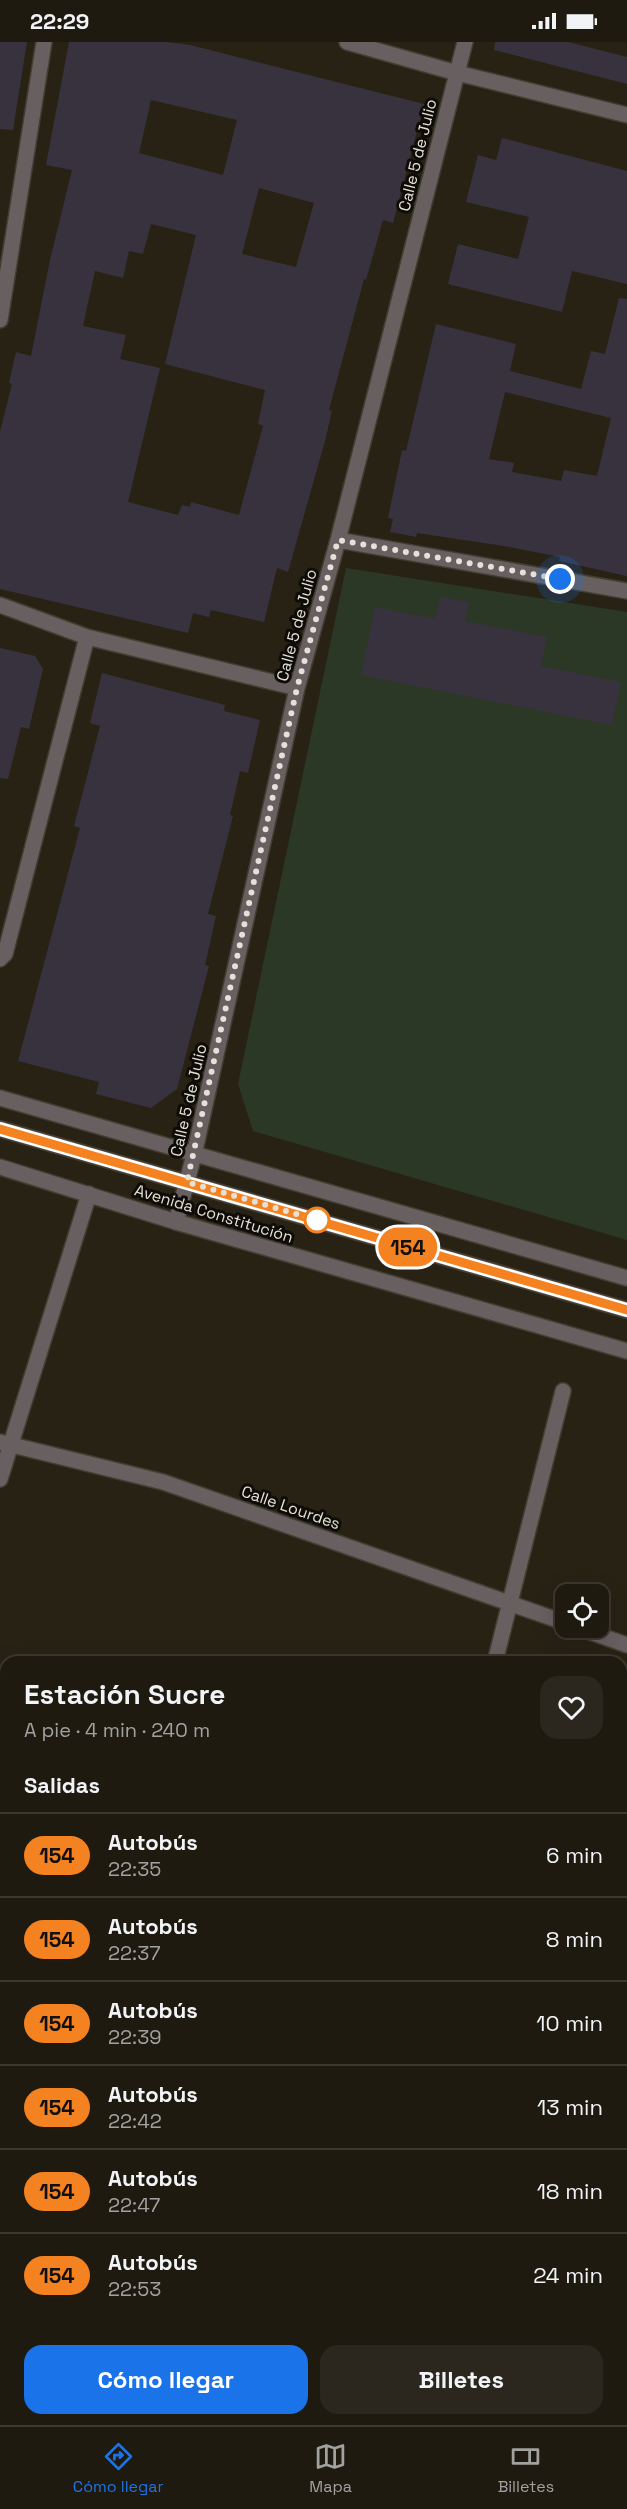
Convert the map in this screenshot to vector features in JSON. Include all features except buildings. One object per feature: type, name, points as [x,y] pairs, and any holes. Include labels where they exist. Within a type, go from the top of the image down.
[{"type":"street","points":[[0,320],[45,42]]},
{"type":"street","points":[[347,42],[457,73],[627,115]]},
{"type":"street","name":"Calle 5 de Julio","points":[[176,1222],[194,1155],[297,688],[338,540],[465,42]]},
{"type":"street","points":[[338,540],[627,591]]},
{"type":"street","points":[[0,605],[87,637],[297,688]]},
{"type":"street","points":[[0,959],[5,954],[87,637]]},
{"type":"street","points":[[0,1098],[627,1278]]},
{"type":"street","points":[[0,1129],[627,1310]]},
{"type":"street","name":"Avenida Constitución","points":[[0,1167],[176,1222],[627,1351]]},
{"type":"street","points":[[0,1479],[5,1443],[89,1194]]},
{"type":"street","points":[[497,1656],[563,1391]]},
{"type":"street","name":"Calle Lourdes","points":[[5,1443],[163,1482],[555,1619]]},
{"type":"street","points":[[607,1638],[627,1645]]},
{"type":"green space","points":[[346,568],[627,612],[627,1240],[253,1131],[238,1084]]},
{"type":"bus line","name":"154","points":[[0,1129],[627,1310]]},
{"type":"route","points":[[317,1220],[319,1221],[187,1182],[297,688],[338,540],[560,579]]}]
